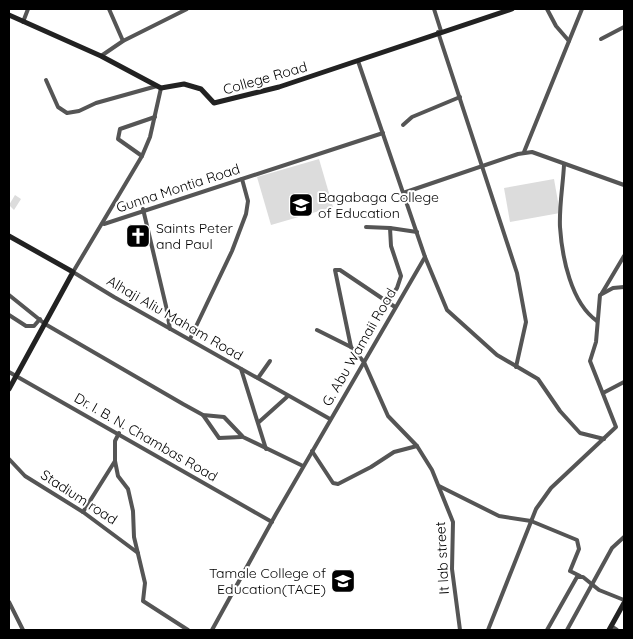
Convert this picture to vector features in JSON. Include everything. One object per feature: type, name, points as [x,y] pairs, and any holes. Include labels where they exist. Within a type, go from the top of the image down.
[{"type":"street","points":[[23,22],[28,9]]},
{"type":"street","points":[[109,9],[123,41]]},
{"type":"street","points":[[101,56],[123,41],[188,9]]},
{"type":"street","points":[[434,9],[460,97],[518,273],[526,322],[516,367]]},
{"type":"street","name":"College Road","points":[[159,87],[184,84],[201,89],[214,103],[221,103],[358,61],[512,9]]},
{"type":"street","points":[[547,9],[556,26],[569,41]]},
{"type":"street","points":[[524,152],[582,9]]},
{"type":"street","points":[[9,15],[101,56],[159,87]]},
{"type":"street","points":[[601,40],[624,27]]},
{"type":"street","points":[[358,61],[425,256],[447,310],[497,355],[538,379],[560,411],[580,434],[604,438]]},
{"type":"street","points":[[46,80],[58,108],[67,113],[79,112],[96,103],[159,87]]},
{"type":"street","points":[[104,224],[142,156],[155,117],[159,87]]},
{"type":"street","points":[[403,125],[412,117],[460,97]]},
{"type":"street","points":[[142,156],[118,139],[118,133],[120,129],[155,117]]},
{"type":"street","name":"Gunna Montia Road","points":[[9,389],[74,272],[104,224],[143,209],[383,133]]},
{"type":"street","points":[[403,193],[524,152],[541,154],[624,185]]},
{"type":"street","points":[[564,164],[560,227],[567,275],[586,312],[597,321]]},
{"type":"street","points":[[190,339],[232,251],[246,214],[248,201],[242,178]]},
{"type":"street","points":[[143,209],[170,329]]},
{"type":"street","points":[[366,227],[417,232]]},
{"type":"street","points":[[388,302],[397,288],[401,276],[391,246],[390,228]]},
{"type":"street","name":"Alhaji Aliu Maham Road","points":[[9,236],[330,419]]},
{"type":"street","name":"G. Abu Wamaii Road","points":[[212,630],[303,466],[330,419],[357,378],[364,362],[425,256]]},
{"type":"street","points":[[488,630],[536,509],[551,488],[616,427],[590,361],[596,342],[597,321],[602,292],[624,256]]},
{"type":"street","points":[[351,347],[335,270],[340,270],[395,307]]},
{"type":"street","points":[[602,292],[624,287]]},
{"type":"street","points":[[9,295],[45,324],[203,415],[219,438],[243,437]]},
{"type":"street","points":[[9,315],[26,326],[34,326],[40,319]]},
{"type":"street","points":[[317,330],[351,347]]},
{"type":"street","name":"It lab street","points":[[351,347],[364,362],[388,416],[417,446],[451,512],[455,531],[452,569],[460,630]]},
{"type":"street","points":[[258,378],[270,360]]},
{"type":"street","points":[[241,369],[266,449]]},
{"type":"street","name":"Dr. I. B. N. Chambas Road","points":[[9,373],[118,433],[272,522]]},
{"type":"street","points":[[603,393],[624,382]]},
{"type":"street","points":[[259,422],[288,396]]},
{"type":"street","points":[[203,415],[224,416],[243,437],[303,466]]},
{"type":"street","points":[[83,512],[115,461],[115,441],[118,433]]},
{"type":"street","points":[[312,451],[333,483],[338,484],[372,467],[394,452],[417,446]]},
{"type":"street","name":"Stadium road","points":[[9,459],[25,476],[83,512],[138,553]]},
{"type":"street","name":"Stadium road","points":[[115,461],[118,476],[128,489],[138,553],[145,583],[143,602],[188,630]]},
{"type":"street","points":[[439,486],[499,516],[531,521],[579,541],[579,548],[570,571],[600,590],[624,602],[610,628],[617,630]]},
{"type":"street","points":[[567,630],[612,548],[624,537]]},
{"type":"street","points":[[547,630],[576,578],[580,576]]},
{"type":"street","points":[[9,602],[23,630]]},
{"type":"shaded area","points":[[319,159],[333,207],[271,225],[257,177]]},
{"type":"shaded area","points":[[554,179],[560,213],[510,222],[504,188]]},
{"type":"shaded area","points":[[15,195],[21,199],[14,210],[9,205]]},
{"type":"place","name":"Bagabaga College of Education","points":[[301,205]]},
{"type":"place","name":"Saints Peter and Paul","points":[[138,236]]},
{"type":"place","name":"Tamale College of Education(TACE)","points":[[343,581]]}]
